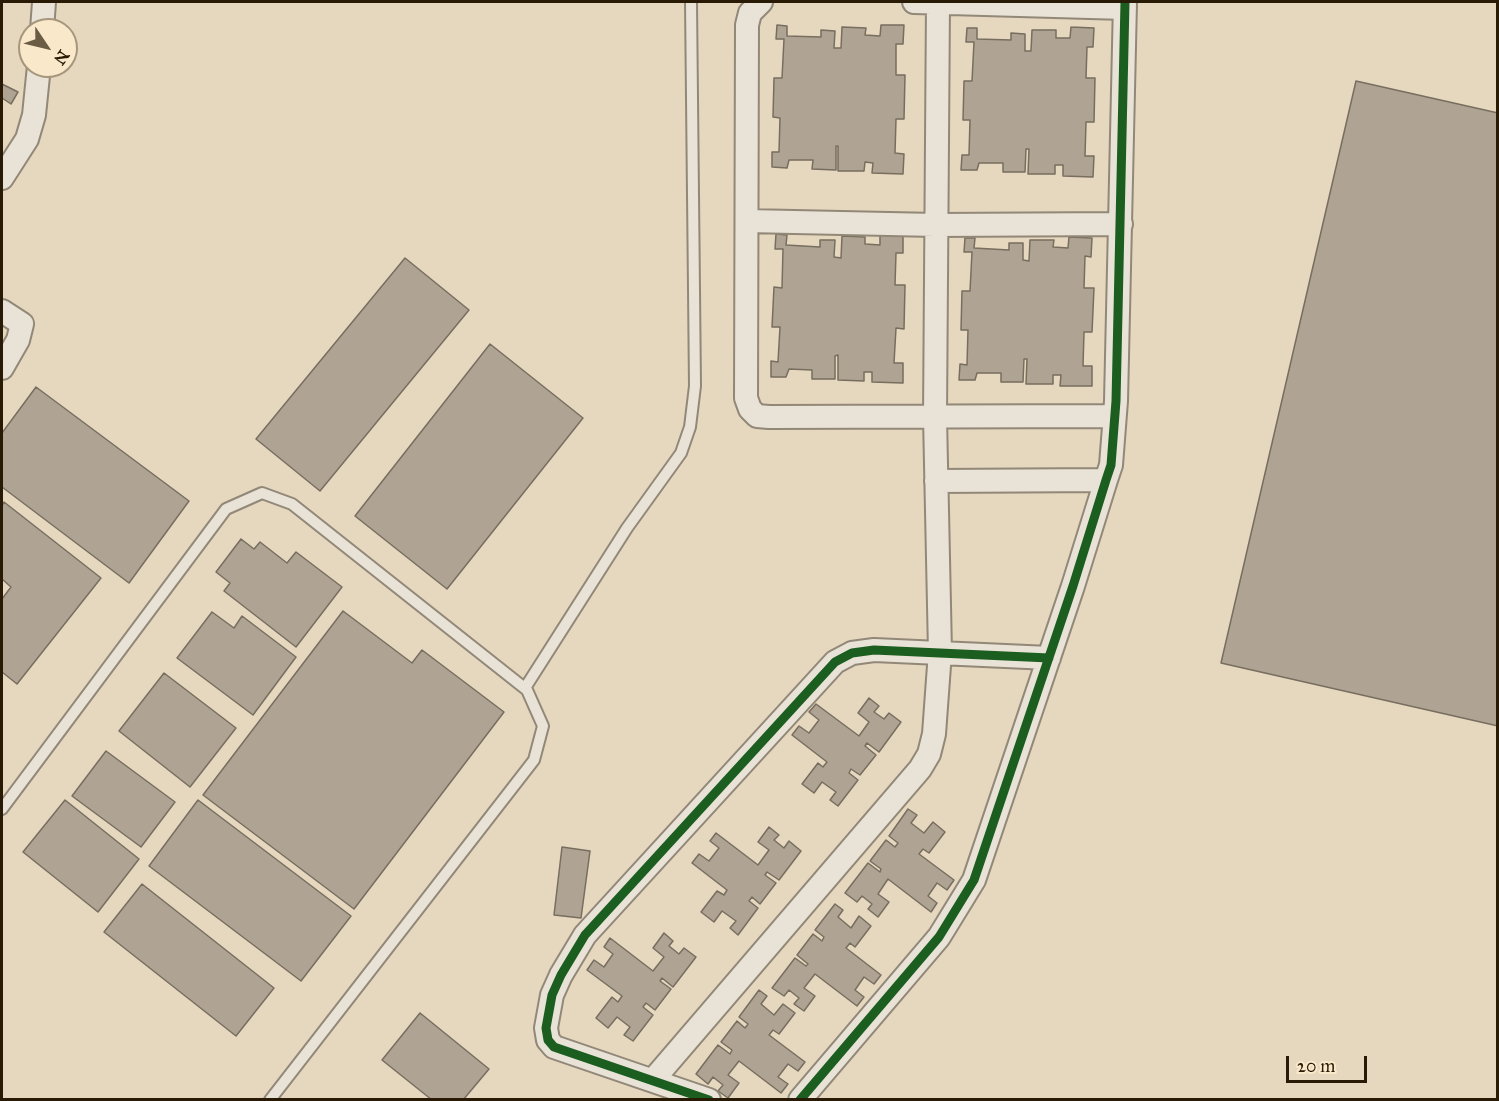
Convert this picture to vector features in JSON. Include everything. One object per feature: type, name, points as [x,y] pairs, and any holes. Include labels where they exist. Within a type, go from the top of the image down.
[{"type":"street","points":[[43,18],[44,2]]},
{"type":"street","points":[[761,2],[750,13],[747,25],[746,398],[750,409],[757,416],[769,417],[1114,416]]},
{"type":"street","points":[[800,1100],[939,937],[959,908],[986,848],[1111,465],[1121,224],[1125,5],[915,2]]},
{"type":"street","points":[[653,1080],[920,769],[928,754],[934,734],[940,652],[935,417],[938,2]]},
{"type":"street","points":[[2,178],[27,139],[34,115],[38,78]]},
{"type":"street","points":[[747,221],[936,225],[1121,224]]},
{"type":"street","points":[[2,311],[22,324],[18,340],[2,368]]},
{"type":"street","points":[[936,481],[1106,480]]},
{"type":"street","points":[[709,1100],[554,1047],[548,1040],[546,1028],[552,995],[585,935],[835,662],[852,653],[874,650],[1049,658]]},
{"type":"lane","points":[[525,688],[627,528],[681,453],[690,427],[695,386],[691,2]]},
{"type":"lane","points":[[2,809],[226,509],[262,493],[292,504],[525,688],[543,726],[534,760],[270,1100]]},
{"type":"building","points":[[777,25],[787,26],[787,36],[821,37],[821,30],[835,31],[834,48],[841,48],[842,27],[866,28],[865,35],[880,36],[881,25],[904,25],[903,44],[896,44],[896,75],[905,75],[904,119],[896,119],[895,153],[904,154],[903,174],[872,173],[873,163],[865,162],[864,171],[838,171],[838,146],[836,146],[836,170],[812,169],[813,160],[789,160],[787,168],[772,167],[772,152],[779,152],[780,118],[773,117],[774,78],[782,78],[784,39],[776,39]]},
{"type":"building","points":[[1071,27],[1094,28],[1093,47],[1087,47],[1086,78],[1095,78],[1094,122],[1086,122],[1085,156],[1094,156],[1093,177],[1063,176],[1063,165],[1055,165],[1055,174],[1028,174],[1029,149],[1026,149],[1025,172],[1003,172],[1003,163],[979,163],[977,170],[961,170],[962,155],[969,155],[970,120],[963,120],[964,81],[972,81],[974,42],[966,42],[967,28],[977,28],[977,39],[1011,40],[1011,33],[1025,34],[1025,51],[1031,51],[1032,30],[1056,30],[1056,38],[1070,38]]},
{"type":"building","points":[[1356,81],[1498,113],[1498,726],[1221,663]]},
{"type":"building","points":[[2,84],[18,92],[11,104],[2,98]]},
{"type":"building","points":[[776,234],[787,235],[786,245],[820,247],[820,240],[835,240],[834,257],[841,258],[842,236],[865,237],[865,244],[880,245],[880,234],[903,235],[903,253],[896,253],[895,285],[905,285],[904,329],[896,328],[894,363],[903,363],[903,383],[872,382],[872,372],[864,372],[864,381],[838,380],[838,355],[835,356],[835,379],[812,379],[812,370],[789,369],[786,377],[771,377],[771,361],[778,362],[780,327],[772,327],[774,287],[782,288],[783,249],[775,249]]},
{"type":"building","points":[[1069,237],[1092,238],[1091,257],[1085,256],[1084,288],[1094,288],[1092,332],[1084,332],[1083,366],[1092,366],[1092,386],[1060,386],[1061,375],[1053,375],[1053,384],[1026,384],[1027,359],[1024,359],[1023,382],[1001,382],[1001,373],[977,373],[975,380],[959,380],[960,364],[967,365],[968,330],[961,330],[962,291],[970,291],[972,252],[964,252],[965,238],[975,238],[974,248],[1009,250],[1009,243],[1023,243],[1023,260],[1029,261],[1030,240],[1054,240],[1053,247],[1068,248]]},
{"type":"building","points":[[405,258],[469,310],[320,491],[256,439]]},
{"type":"building","points":[[490,344],[583,418],[447,589],[355,516]]},
{"type":"building","points":[[36,387],[189,501],[129,583],[2,487],[2,433]]},
{"type":"building","points":[[4,502],[101,578],[17,684],[2,672],[2,599],[11,587],[2,579],[2,506]]},
{"type":"building","points":[[241,539],[254,549],[260,542],[287,563],[296,552],[342,587],[296,647],[224,591],[230,583],[216,572]]},
{"type":"building","points":[[343,611],[412,663],[422,650],[504,712],[354,909],[203,795]]},
{"type":"building","points":[[212,612],[234,628],[242,616],[296,657],[253,715],[177,658]]},
{"type":"building","points":[[164,673],[236,728],[190,787],[119,731]]},
{"type":"building","points":[[869,698],[879,706],[874,712],[884,719],[889,713],[901,722],[879,752],[867,743],[865,746],[876,755],[860,775],[851,769],[849,773],[858,780],[838,806],[830,800],[836,792],[822,782],[814,793],[802,784],[818,763],[823,767],[827,762],[792,735],[799,726],[809,733],[819,720],[809,712],[816,704],[859,736],[869,722],[858,713]]},
{"type":"building","points":[[106,751],[175,802],[141,847],[72,796]]},
{"type":"building","points":[[65,800],[139,859],[98,912],[23,852]]},
{"type":"building","points":[[198,800],[351,916],[301,981],[149,866]]},
{"type":"building","points":[[908,809],[917,815],[911,823],[924,833],[933,822],[945,832],[929,853],[923,849],[919,854],[954,880],[947,890],[937,883],[928,896],[937,903],[931,912],[888,879],[878,894],[889,902],[878,917],[868,909],[872,904],[862,896],[857,902],[845,893],[868,863],[880,872],[881,869],[870,861],[886,840],[895,847],[898,843],[889,836]]},
{"type":"building","points":[[769,827],[779,835],[774,840],[784,848],[789,841],[801,851],[779,880],[767,872],[765,875],[776,883],[760,904],[752,897],[749,901],[758,908],[738,935],[730,928],[736,921],[722,911],[714,922],[701,912],[717,891],[724,895],[727,890],[692,863],[699,854],[709,861],[719,848],[710,841],[716,833],[758,865],[769,850],[758,842]]},
{"type":"building","points":[[562,847],[590,851],[581,918],[554,915]]},
{"type":"building","points":[[142,884],[274,988],[236,1036],[104,932]]},
{"type":"building","points":[[835,904],[843,910],[838,917],[851,928],[859,916],[871,926],[855,947],[850,943],[846,948],[881,975],[874,984],[864,977],[855,990],[864,997],[857,1006],[815,974],[804,988],[815,996],[804,1011],[794,1004],[799,998],[789,990],[784,996],[772,988],[795,958],[806,966],[808,964],[797,955],[813,934],[822,941],[824,937],[815,930]]},
{"type":"building","points":[[664,933],[673,941],[669,946],[679,954],[684,948],[696,957],[673,987],[662,978],[660,981],[671,989],[655,1010],[646,1003],[643,1007],[653,1015],[633,1041],[624,1035],[630,1027],[617,1017],[608,1028],[596,1018],[612,997],[618,1002],[622,996],[587,970],[594,960],[604,967],[613,954],[604,947],[610,938],[653,971],[664,957],[653,948]]},
{"type":"building","points":[[759,990],[767,996],[761,1004],[774,1015],[783,1004],[795,1013],[779,1034],[773,1030],[769,1035],[805,1062],[798,1071],[788,1064],[778,1077],[788,1084],[781,1093],[739,1061],[728,1075],[739,1083],[728,1098],[718,1091],[723,1085],[713,1077],[708,1084],[696,1074],[718,1045],[730,1054],[732,1050],[721,1042],[737,1021],[745,1028],[748,1024],[739,1017]]},
{"type":"building","points":[[420,1013],[489,1069],[463,1100],[432,1100],[382,1060]]},
{"type":"cycle path","points":[[800,1100],[939,937],[974,880],[1073,586],[1111,465],[1116,401],[1125,2]]},
{"type":"cycle path","points":[[709,1100],[554,1047],[548,1040],[546,1028],[552,995],[585,935],[835,662],[852,653],[874,650],[1049,658]]}]
